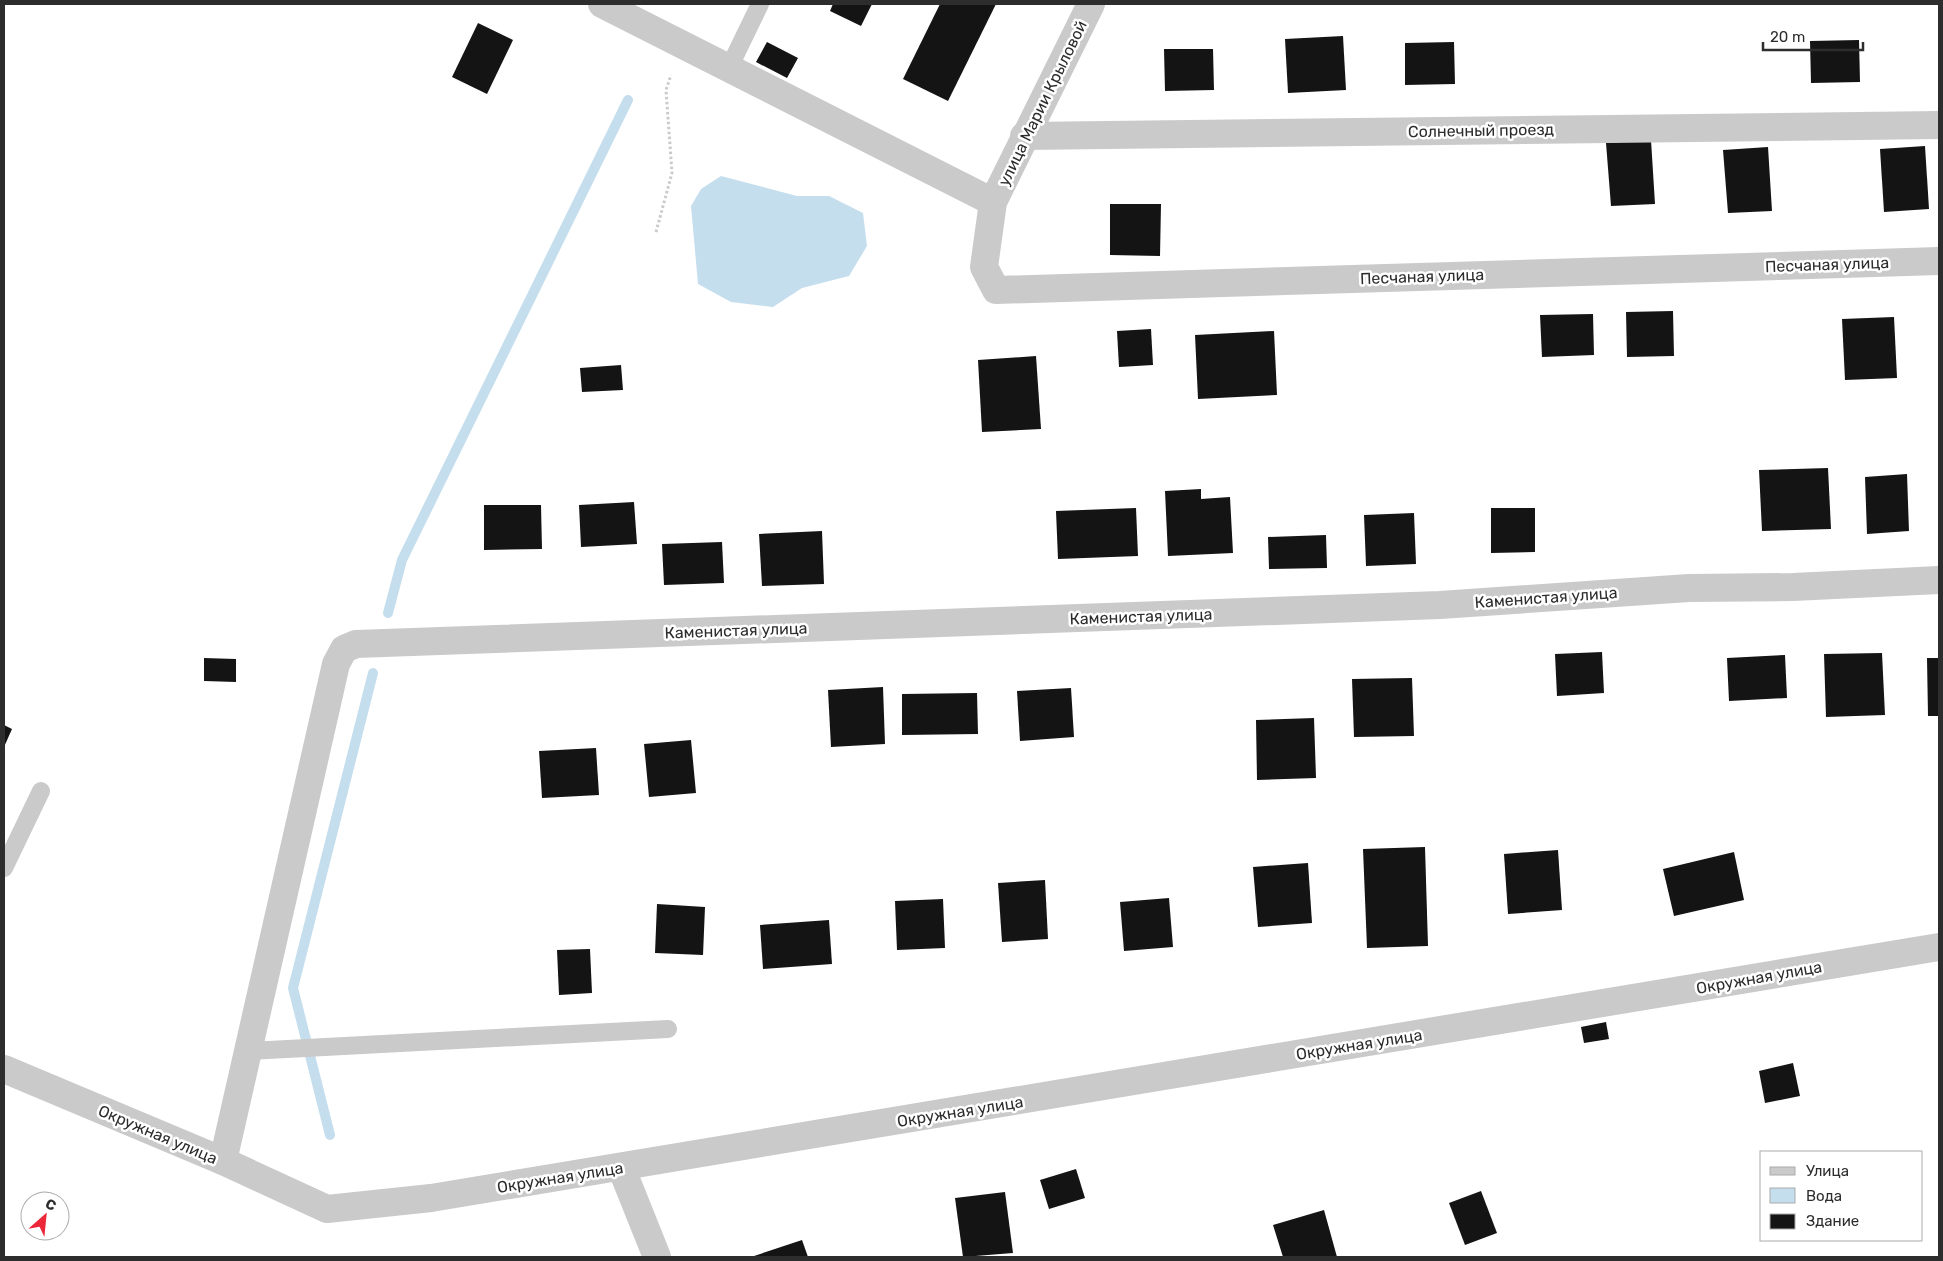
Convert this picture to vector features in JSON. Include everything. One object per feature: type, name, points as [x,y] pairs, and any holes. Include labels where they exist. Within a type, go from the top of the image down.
[{"type":"street","points":[[602,4],[993,202]]},
{"type":"street","name":"улица Марии Крыловой","points":[[993,202],[1091,4]]},
{"type":"street","name":"Солнечный проезд","points":[[1024,136],[1939,124]]},
{"type":"street","name":"Песчаная улица","points":[[993,202],[984,267],[996,290],[1939,261]]},
{"type":"street","name":"Каменистая улица","points":[[248,1051],[336,664],[344,649],[356,644],[1440,605],[1689,588],[1793,587],[1939,580]]},
{"type":"street","name":"Окружная улица","points":[[4,1069],[223,1161],[327,1209],[431,1198],[622,1167],[1939,947]]},
{"type":"street","points":[[223,1161],[248,1051]]},
{"type":"street","points":[[622,1167],[657,1257]]},
{"type":"lane","points":[[729,68],[760,4]]},
{"type":"lane","points":[[4,868],[42,791]]},
{"type":"lane","points":[[248,1051],[668,1029]]},
{"type":"path","points":[[656,232],[672,173],[666,90],[683,44]]},
{"type":"water","points":[[721,176],[797,196],[829,196],[863,213],[867,246],[849,276],[802,288],[773,307],[731,302],[698,284],[691,206],[701,189]]},
{"type":"building","points":[[833,4],[872,4],[861,26],[830,11]]},
{"type":"building","points":[[940,4],[996,4],[948,101],[903,79]]},
{"type":"building","points":[[478,23],[513,40],[487,94],[452,77]]},
{"type":"building","points":[[1343,36],[1346,90],[1288,93],[1285,39]]},
{"type":"building","points":[[1859,40],[1860,82],[1811,83],[1810,41]]},
{"type":"building","points":[[767,42],[798,58],[787,78],[756,62]]},
{"type":"building","points":[[1454,42],[1455,84],[1405,85],[1405,43]]},
{"type":"building","points":[[1164,49],[1213,49],[1214,90],[1165,91]]},
{"type":"building","points":[[1651,140],[1655,204],[1611,206],[1606,143]]},
{"type":"building","points":[[1925,146],[1929,209],[1884,212],[1880,149]]},
{"type":"building","points":[[1768,147],[1772,211],[1728,213],[1723,150]]},
{"type":"building","points":[[1110,204],[1161,204],[1160,256],[1110,255]]},
{"type":"building","points":[[1673,311],[1674,356],[1627,357],[1626,312]]},
{"type":"building","points":[[1593,314],[1594,355],[1542,357],[1540,315]]},
{"type":"building","points":[[1894,317],[1897,378],[1845,380],[1842,319]]},
{"type":"building","points":[[1151,329],[1153,365],[1119,367],[1117,331]]},
{"type":"building","points":[[1274,331],[1277,395],[1198,399],[1195,335]]},
{"type":"building","points":[[1036,356],[1041,429],[982,432],[978,360]]},
{"type":"building","points":[[621,365],[623,390],[582,392],[580,368]]},
{"type":"building","points":[[1828,468],[1831,529],[1762,531],[1759,470]]},
{"type":"building","points":[[1907,474],[1909,531],[1867,534],[1865,477]]},
{"type":"building","points":[[1201,489],[1201,499],[1230,497],[1233,553],[1168,556],[1165,491]]},
{"type":"building","points":[[634,502],[637,544],[581,547],[579,505]]},
{"type":"building","points":[[484,505],[541,505],[542,549],[484,550]]},
{"type":"building","points":[[1136,508],[1138,556],[1058,559],[1056,511]]},
{"type":"building","points":[[1491,508],[1535,508],[1535,552],[1491,553]]},
{"type":"building","points":[[1414,513],[1416,564],[1366,566],[1364,515]]},
{"type":"building","points":[[822,531],[824,584],[762,586],[759,534]]},
{"type":"building","points":[[1326,535],[1327,568],[1269,569],[1268,537]]},
{"type":"building","points":[[722,542],[724,583],[664,585],[662,544]]},
{"type":"building","points":[[1602,652],[1604,693],[1557,696],[1555,654]]},
{"type":"building","points":[[1882,653],[1885,715],[1826,717],[1824,654]]},
{"type":"building","points":[[1785,655],[1787,698],[1729,701],[1727,658]]},
{"type":"building","points":[[204,658],[236,659],[236,682],[204,681]]},
{"type":"building","points":[[1927,658],[1939,658],[1939,716],[1928,716]]},
{"type":"building","points":[[1412,678],[1414,736],[1354,737],[1352,679]]},
{"type":"building","points":[[883,687],[885,744],[831,747],[828,690]]},
{"type":"building","points":[[1071,688],[1074,737],[1020,741],[1017,691]]},
{"type":"building","points":[[977,693],[978,734],[902,735],[902,694]]},
{"type":"building","points":[[1314,718],[1316,778],[1257,780],[1256,720]]},
{"type":"building","points":[[4,725],[12,729],[4,747]]},
{"type":"building","points":[[691,740],[696,793],[649,797],[644,744]]},
{"type":"building","points":[[596,748],[599,795],[542,798],[539,751]]},
{"type":"building","points":[[1425,847],[1428,946],[1367,948],[1363,849]]},
{"type":"building","points":[[1558,850],[1562,910],[1508,914],[1504,854]]},
{"type":"building","points":[[1734,852],[1744,900],[1674,916],[1663,869]]},
{"type":"building","points":[[1308,863],[1312,923],[1258,927],[1253,867]]},
{"type":"building","points":[[1045,880],[1048,939],[1002,942],[998,883]]},
{"type":"building","points":[[1169,898],[1173,947],[1124,951],[1120,902]]},
{"type":"building","points":[[943,899],[945,948],[897,950],[895,901]]},
{"type":"building","points":[[657,904],[705,907],[703,955],[655,953]]},
{"type":"building","points":[[829,920],[832,964],[763,969],[760,925]]},
{"type":"building","points":[[590,949],[592,993],[559,995],[557,950]]},
{"type":"building","points":[[1606,1022],[1609,1039],[1584,1043],[1581,1027]]},
{"type":"building","points":[[1793,1063],[1800,1096],[1765,1103],[1759,1071]]},
{"type":"building","points":[[1076,1169],[1085,1198],[1049,1209],[1040,1180]]},
{"type":"building","points":[[1481,1191],[1497,1233],[1465,1245],[1449,1203]]},
{"type":"building","points":[[1005,1192],[1013,1253],[963,1257],[955,1198]]},
{"type":"building","points":[[1324,1210],[1337,1257],[1283,1257],[1273,1225]]},
{"type":"building","points":[[802,1240],[808,1257],[751,1257]]},
{"type":"waterway","points":[[388,613],[402,560],[628,100]]},
{"type":"waterway","points":[[330,1135],[293,988],[373,673]]}]
